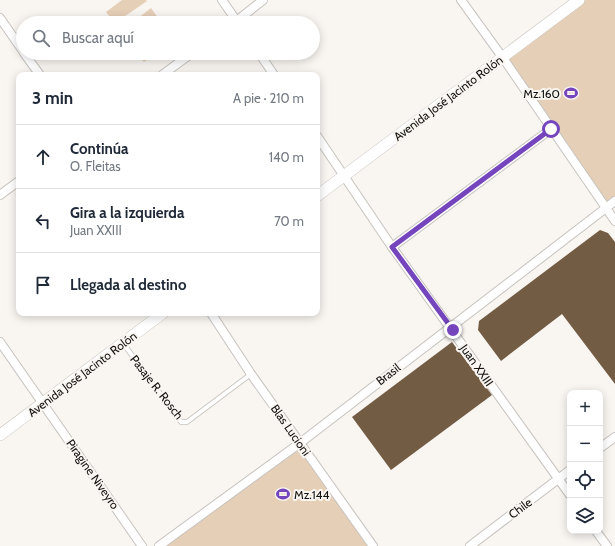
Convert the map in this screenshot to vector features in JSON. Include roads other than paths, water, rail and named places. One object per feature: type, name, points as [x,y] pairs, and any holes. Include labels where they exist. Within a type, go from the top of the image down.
[{"type":"street","points":[[222,0],[232,16]]},
{"type":"street","points":[[243,16],[263,0]]},
{"type":"street","points":[[460,0],[503,58],[615,221]]},
{"type":"street","name":"Avenida José Jacinto Rolón","points":[[320,194],[579,0]]},
{"type":"street","points":[[0,18],[16,41]]},
{"type":"street","points":[[30,60],[38,72]]},
{"type":"street","points":[[166,72],[182,60]]},
{"type":"street","points":[[264,60],[272,72]]},
{"type":"street","points":[[392,247],[551,129]]},
{"type":"street","name":"Juan XXIII","points":[[320,140],[392,247],[567,491]]},
{"type":"street","points":[[0,195],[16,183]]},
{"type":"street","name":"Brasil","points":[[159,546],[300,443],[450,326],[615,201]]},
{"type":"street","name":"Avenida José Jacinto Rolón","points":[[0,435],[159,316]]},
{"type":"street","name":"Blas Lucioni","points":[[213,316],[251,374],[373,546]]},
{"type":"street","name":"Piragine Niveyro","points":[[0,342],[142,546]]},
{"type":"street","points":[[603,446],[615,437]]},
{"type":"street","name":"Chile","points":[[470,546],[567,472]]},
{"type":"street","points":[[598,534],[607,546]]},
{"type":"lane","name":"Pasaje R. Rosch","points":[[123,343],[181,422],[187,422],[251,374]]},
{"type":"place","name":"Mz.160","points":[[571,93]]},
{"type":"place","name":"Mz.144","points":[[283,494]]}]
